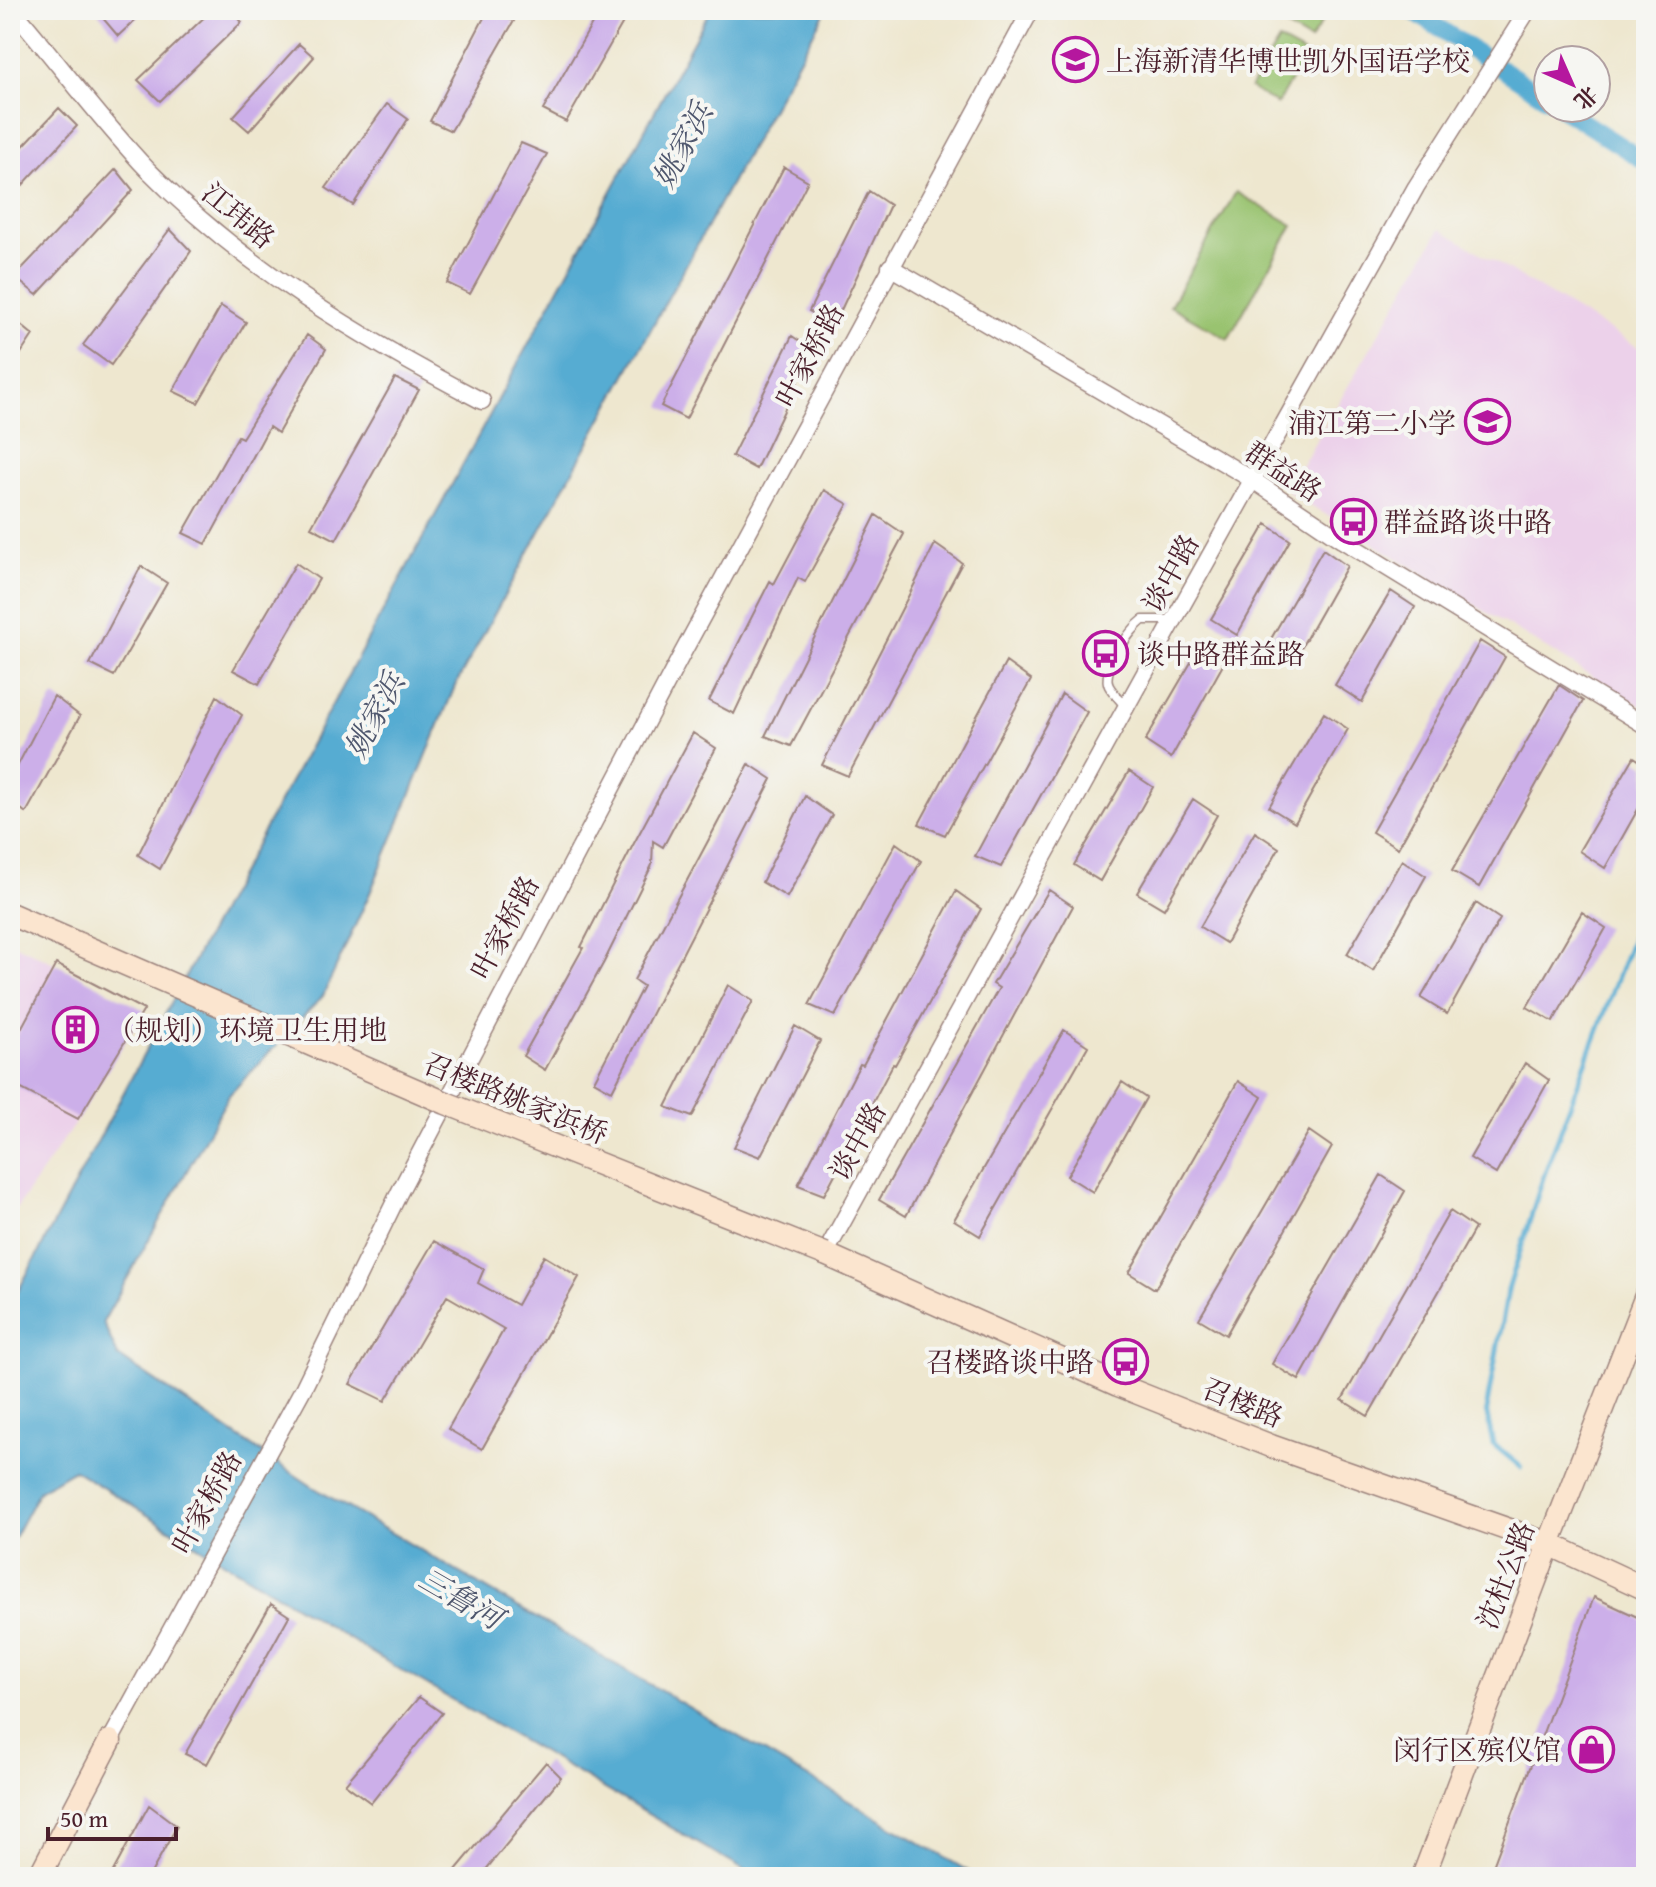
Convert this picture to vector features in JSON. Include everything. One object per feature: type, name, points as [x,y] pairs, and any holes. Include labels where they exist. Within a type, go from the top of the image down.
[{"type":"street","name":"江玮路","points":[[13,10],[146,168],[206,224],[277,280],[327,313],[482,401]]},
{"type":"street","name":"叶家桥路","points":[[39,1877],[304,1387],[400,1191],[682,654],[1031,10]]},
{"type":"street","name":"谈中路","points":[[825,1254],[1416,187],[1528,10]]},
{"type":"street","name":"群益路","points":[[890,267],[1253,480],[1342,540],[1365,551],[1646,726]]},
{"type":"street","name":"召楼路姚家浜桥","points":[[10,914],[446,1103],[825,1254]]},
{"type":"street","name":"召楼路","points":[[825,1254],[1118,1385],[1271,1446],[1549,1544],[1646,1589]]},
{"type":"street","name":"沈杜公路","points":[[1423,1877],[1646,1296]]},
{"type":"lane","points":[[1126,707],[1108,684],[1107,671],[1134,627],[1143,620],[1174,620]]},
{"type":"shaded area","name":"浦江第二小学","points":[[1440,229],[1646,352],[1646,709],[1287,491]]},
{"type":"shaded area","points":[[10,942],[56,964],[10,1049]]},
{"type":"shaded area","points":[[10,1083],[78,1119],[10,1218]]},
{"type":"green space","points":[[1292,10],[1329,10],[1310,41],[1283,25]]},
{"type":"green space","points":[[1279,40],[1306,55],[1277,104],[1250,88]]},
{"type":"green space","points":[[1236,192],[1293,225],[1228,339],[1170,306]]},
{"type":"water","points":[[710,10],[826,10],[455,686],[370,893],[323,996],[229,1095],[103,1322],[118,1356],[313,1487],[978,1877],[756,1877],[382,1659],[74,1470],[39,1491],[10,1545],[10,1296],[17,1293],[226,900]]},
{"type":"building","points":[[96,10],[146,10],[118,36]]},
{"type":"building","points":[[212,10],[231,10],[242,22],[160,101],[138,80]]},
{"type":"building","points":[[488,10],[514,21],[451,131],[430,121]]},
{"type":"building","points":[[600,10],[630,10],[566,122],[543,110]]},
{"type":"building","points":[[299,44],[314,57],[249,131],[233,117]]},
{"type":"building","points":[[387,104],[408,119],[353,205],[326,188]]},
{"type":"building","points":[[59,108],[77,126],[10,199],[10,160]]},
{"type":"building","points":[[521,143],[547,154],[470,294],[447,283]]},
{"type":"building","points":[[784,167],[808,181],[686,419],[661,406]]},
{"type":"building","points":[[116,169],[133,190],[37,295],[14,277]]},
{"type":"building","points":[[869,191],[890,205],[834,325],[809,311]]},
{"type":"building","points":[[170,229],[191,251],[111,365],[83,345]]},
{"type":"building","points":[[221,306],[246,322],[198,403],[173,391]]},
{"type":"building","points":[[10,316],[33,335],[10,370]]},
{"type":"building","points":[[307,335],[326,349],[278,433],[269,427],[206,544],[183,533],[238,436],[242,438]]},
{"type":"building","points":[[792,336],[813,350],[756,469],[732,456]]},
{"type":"building","points":[[395,378],[419,390],[336,540],[311,527]]},
{"type":"building","points":[[824,490],[848,504],[805,582],[798,578],[734,714],[709,701],[770,581],[774,584]]},
{"type":"building","points":[[876,515],[904,534],[791,746],[765,736]]},
{"type":"building","points":[[1266,524],[1290,540],[1237,635],[1211,619]]},
{"type":"building","points":[[935,544],[962,563],[848,776],[822,765]]},
{"type":"building","points":[[1323,549],[1347,566],[1294,660],[1268,644]]},
{"type":"building","points":[[296,563],[319,579],[259,684],[233,670]]},
{"type":"building","points":[[141,566],[167,583],[114,676],[90,664]]},
{"type":"building","points":[[1391,591],[1415,607],[1362,702],[1335,685]]},
{"type":"building","points":[[1480,641],[1505,657],[1398,848],[1372,832]]},
{"type":"building","points":[[1200,647],[1224,663],[1171,758],[1145,741]]},
{"type":"building","points":[[1006,662],[1031,680],[945,835],[919,824]]},
{"type":"building","points":[[1559,685],[1583,701],[1479,887],[1452,871]]},
{"type":"building","points":[[1062,694],[1087,712],[1001,867],[975,856]]},
{"type":"building","points":[[54,696],[80,716],[26,813],[10,800],[10,780]]},
{"type":"building","points":[[217,696],[242,715],[160,869],[138,855]]},
{"type":"building","points":[[1324,713],[1348,729],[1295,823],[1269,807]]},
{"type":"building","points":[[693,733],[716,748],[663,847],[653,841],[652,865],[545,1070],[523,1056],[583,948]]},
{"type":"building","points":[[1634,757],[1646,765],[1646,795],[1605,868],[1579,851]]},
{"type":"building","points":[[749,764],[772,779],[612,1091],[594,1081],[643,986],[634,980]]},
{"type":"building","points":[[1129,771],[1153,787],[1100,881],[1074,865]]},
{"type":"building","points":[[805,796],[832,815],[787,897],[762,882]]},
{"type":"building","points":[[1193,799],[1217,815],[1164,909],[1137,893]]},
{"type":"building","points":[[1255,832],[1279,848],[1226,943],[1200,927]]},
{"type":"building","points":[[896,843],[921,861],[835,1016],[809,1005]]},
{"type":"building","points":[[1402,860],[1426,876],[1373,971],[1347,954]]},
{"type":"building","points":[[1049,890],[1073,906],[906,1216],[879,1200],[999,988],[993,984]]},
{"type":"building","points":[[956,891],[981,909],[893,1064],[824,1195],[798,1185],[860,1064],[863,1065]]},
{"type":"building","points":[[1476,903],[1500,919],[1447,1014],[1421,998]]},
{"type":"building","points":[[1582,912],[1606,928],[1553,1022],[1527,1007]]},
{"type":"building","name":"（规划）环境卫生用地","points":[[56,964],[144,1010],[78,1119],[10,1083],[10,1049]]},
{"type":"building","points":[[728,985],[753,1001],[692,1117],[666,1107]]},
{"type":"building","points":[[795,1026],[820,1041],[760,1157],[734,1147]]},
{"type":"building","points":[[1064,1030],[1088,1046],[980,1236],[954,1220]]},
{"type":"building","points":[[1525,1063],[1549,1080],[1496,1174],[1470,1158]]},
{"type":"building","points":[[1238,1081],[1262,1097],[1155,1289],[1129,1273]]},
{"type":"building","points":[[1122,1082],[1146,1098],[1093,1192],[1067,1176]]},
{"type":"building","points":[[1309,1131],[1332,1147],[1226,1335],[1199,1319]]},
{"type":"building","points":[[1381,1175],[1405,1191],[1299,1380],[1272,1364]]},
{"type":"building","points":[[1450,1211],[1475,1228],[1368,1416],[1342,1400]]},
{"type":"building","points":[[434,1241],[484,1269],[478,1283],[517,1305],[544,1256],[579,1277],[482,1449],[448,1429],[504,1329],[447,1296],[385,1401],[350,1384]]},
{"type":"building","name":"闵行区殡仪馆","points":[[1594,1597],[1646,1621],[1646,1877],[1489,1877]]},
{"type":"building","points":[[271,1604],[289,1616],[207,1764],[185,1754]]},
{"type":"building","points":[[419,1697],[442,1713],[371,1803],[345,1784]]},
{"type":"building","points":[[546,1762],[561,1777],[480,1877],[450,1877]]},
{"type":"building","points":[[149,1805],[177,1826],[149,1877],[110,1877]]},
{"type":"waterway","points":[[1411,10],[1532,89]]},
{"type":"waterway","points":[[1586,124],[1646,162]]},
{"type":"waterway","points":[[1521,1467],[1493,1444],[1486,1410],[1508,1290],[1543,1178],[1646,901]]},
{"type":"place","name":"上海新清华博世凯外国语学校","points":[[1075,60]]},
{"type":"place","name":"浦江第二小学","points":[[1487,422]]},
{"type":"place","name":"群益路谈中路","points":[[1353,521]]},
{"type":"place","name":"谈中路群益路","points":[[1106,653]]},
{"type":"place","name":"（规划）环境卫生用地","points":[[76,1029]]},
{"type":"place","name":"召楼路谈中路","points":[[1125,1361]]},
{"type":"place","name":"闵行区殡仪馆","points":[[1592,1749]]},
{"type":"water label","name":"姚家浜","points":[[682,145]]},
{"type":"water label","name":"姚家浜","points":[[374,715]]},
{"type":"water label","name":"三鲁河","points":[[461,1598]]}]
